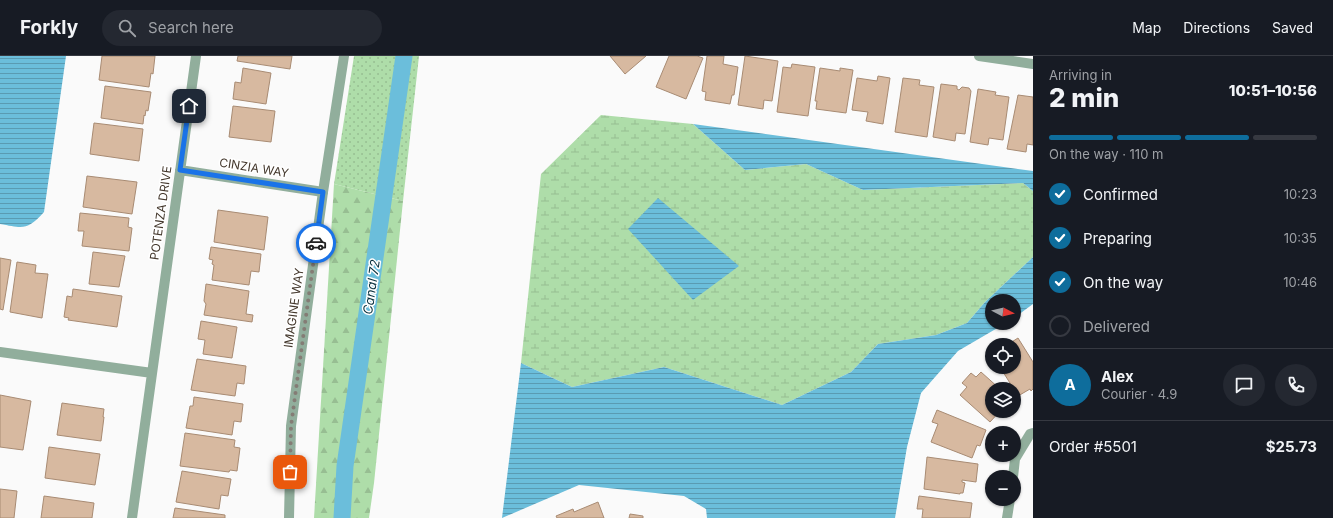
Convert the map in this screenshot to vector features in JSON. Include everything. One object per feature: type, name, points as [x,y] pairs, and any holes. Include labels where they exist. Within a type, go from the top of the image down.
[{"type":"street","name":"POTENZA DRIVE","points":[[132,518],[196,56]]},
{"type":"street","name":"IMAGINE WAY","points":[[289,518],[291,426],[323,192],[344,56]]},
{"type":"street","points":[[979,56],[1033,64]]},
{"type":"street","name":"CINZIA WAY","points":[[180,170],[323,192]]},
{"type":"street","points":[[0,352],[152,373]]},
{"type":"street","points":[[1014,470],[1015,459],[1030,434],[1033,432]]},
{"type":"street","points":[[1007,518],[1009,506]]},
{"type":"green space","points":[[354,56],[419,56],[403,201],[334,184]]},
{"type":"green space","points":[[601,115],[693,124],[745,170],[806,164],[863,190],[1023,183],[1033,191],[1033,257],[994,294],[985,294],[985,302],[967,323],[936,335],[878,344],[851,372],[782,405],[664,367],[572,387],[521,363],[541,174]]},
{"type":"green space","points":[[334,184],[403,201],[374,483],[369,518],[314,518]]},
{"type":"water","points":[[0,56],[66,56],[44,212],[29,225],[24,227],[0,224]]},
{"type":"water","points":[[693,124],[1033,171],[1033,191],[1023,183],[863,190],[806,164],[745,170]]},
{"type":"water","points":[[658,198],[739,266],[693,300],[628,229]]},
{"type":"water","points":[[1033,257],[1033,304],[1021,313],[1021,294],[994,294]]},
{"type":"water","points":[[985,302],[985,330],[994,330],[958,351],[921,393],[907,447],[895,518],[707,518],[706,509],[684,496],[579,485],[502,518],[521,363],[572,387],[664,367],[782,405],[851,372],[878,344],[936,335],[967,323]]},
{"type":"building","points":[[102,56],[155,56],[153,74],[151,73],[149,87],[99,80]]},
{"type":"building","points":[[238,56],[292,56],[290,69],[237,61]]},
{"type":"building","points":[[610,56],[646,56],[625,74]]},
{"type":"building","points":[[669,56],[697,56],[703,58],[686,99],[656,87]]},
{"type":"building","points":[[707,56],[724,56],[723,64],[738,67],[734,95],[732,95],[730,104],[705,100],[706,92],[702,91]]},
{"type":"building","points":[[745,56],[778,61],[772,101],[764,100],[763,109],[738,105]]},
{"type":"building","points":[[792,64],[815,67],[808,116],[777,112],[783,67],[791,68]]},
{"type":"building","points":[[243,68],[271,73],[266,104],[233,99],[235,82],[241,83]]},
{"type":"building","points":[[820,68],[840,71],[840,68],[853,70],[846,113],[816,109],[817,101],[815,101]]},
{"type":"building","points":[[878,76],[890,78],[883,124],[866,121],[868,112],[852,110],[857,78],[877,81]]},
{"type":"building","points":[[903,78],[920,80],[919,85],[934,87],[927,137],[895,132]]},
{"type":"building","points":[[941,84],[957,86],[957,89],[959,90],[962,87],[969,88],[971,91],[965,134],[956,133],[955,141],[933,137]]},
{"type":"building","points":[[105,86],[151,92],[148,111],[146,110],[145,116],[144,115],[143,124],[101,118]]},
{"type":"building","points":[[978,89],[996,92],[995,95],[1009,97],[1003,140],[989,138],[988,145],[970,142]]},
{"type":"building","points":[[1018,95],[1033,97],[1033,145],[1027,144],[1026,152],[1007,149]]},
{"type":"building","points":[[233,106],[275,111],[271,142],[229,137]]},
{"type":"building","points":[[94,123],[143,129],[139,161],[90,154]]},
{"type":"building","points":[[87,176],[137,182],[132,214],[83,207]]},
{"type":"building","points":[[218,210],[268,217],[264,250],[214,242]]},
{"type":"building","points":[[80,213],[129,218],[128,227],[132,228],[129,251],[82,246],[84,231],[78,231]]},
{"type":"building","points":[[211,247],[261,254],[259,272],[251,271],[249,285],[212,280],[214,265],[212,264],[213,260],[209,259]]},
{"type":"building","points":[[93,252],[125,256],[119,287],[89,284]]},
{"type":"building","points":[[0,258],[11,260],[3,310],[0,309]]},
{"type":"building","points":[[17,262],[36,265],[35,273],[48,274],[42,318],[10,312]]},
{"type":"building","points":[[206,284],[249,291],[246,314],[253,315],[252,322],[204,315],[206,304],[204,301]]},
{"type":"building","points":[[73,289],[122,296],[117,327],[68,320],[69,318],[64,317],[67,296],[72,297]]},
{"type":"building","points":[[201,321],[237,327],[232,358],[203,354],[205,340],[198,339]]},
{"type":"building","points":[[1021,343],[1033,362],[1033,389],[1031,391],[1030,389],[1021,394],[1021,382],[1009,382],[1004,374],[1021,374]]},
{"type":"building","points":[[197,359],[246,366],[244,384],[237,383],[235,396],[191,390]]},
{"type":"building","points":[[981,372],[992,382],[985,382],[985,418],[960,395],[967,387],[962,383],[971,373],[976,377]]},
{"type":"building","points":[[0,395],[31,401],[23,450],[0,447]]},
{"type":"building","points":[[194,397],[243,404],[241,422],[234,421],[232,435],[186,428],[190,406],[193,406]]},
{"type":"building","points":[[62,403],[104,409],[101,441],[57,435]]},
{"type":"building","points":[[937,410],[985,430],[985,433],[980,446],[977,445],[972,458],[931,442],[938,424],[932,422]]},
{"type":"building","points":[[986,418],[994,418],[990,422]]},
{"type":"building","points":[[185,433],[235,440],[234,447],[240,448],[237,471],[230,470],[229,472],[180,466]]},
{"type":"building","points":[[49,447],[100,454],[95,485],[45,478]]},
{"type":"building","points":[[927,457],[978,464],[976,482],[962,480],[962,482],[965,483],[963,493],[960,494],[924,489]]},
{"type":"building","points":[[182,471],[231,479],[228,496],[221,495],[219,509],[176,502]]},
{"type":"building","points":[[0,489],[17,491],[14,518],[0,518]]},
{"type":"building","points":[[44,496],[94,503],[92,518],[41,518]]},
{"type":"building","points":[[919,496],[972,503],[970,518],[922,518],[923,509],[917,509]]},
{"type":"building","points":[[598,502],[604,518],[557,518],[556,516],[573,509],[574,512]]},
{"type":"building","points":[[175,508],[225,515],[225,518],[173,518]]},
{"type":"building","points":[[630,514],[643,516],[643,518],[629,518]]},
{"type":"waterway","name":"Canal 72","points":[[342,518],[345,466],[404,56]]},
{"type":"way so far","points":[[290,472],[291,426],[316,243]]},
{"type":"route","points":[[189,106],[180,170],[323,192],[316,243]]}]
